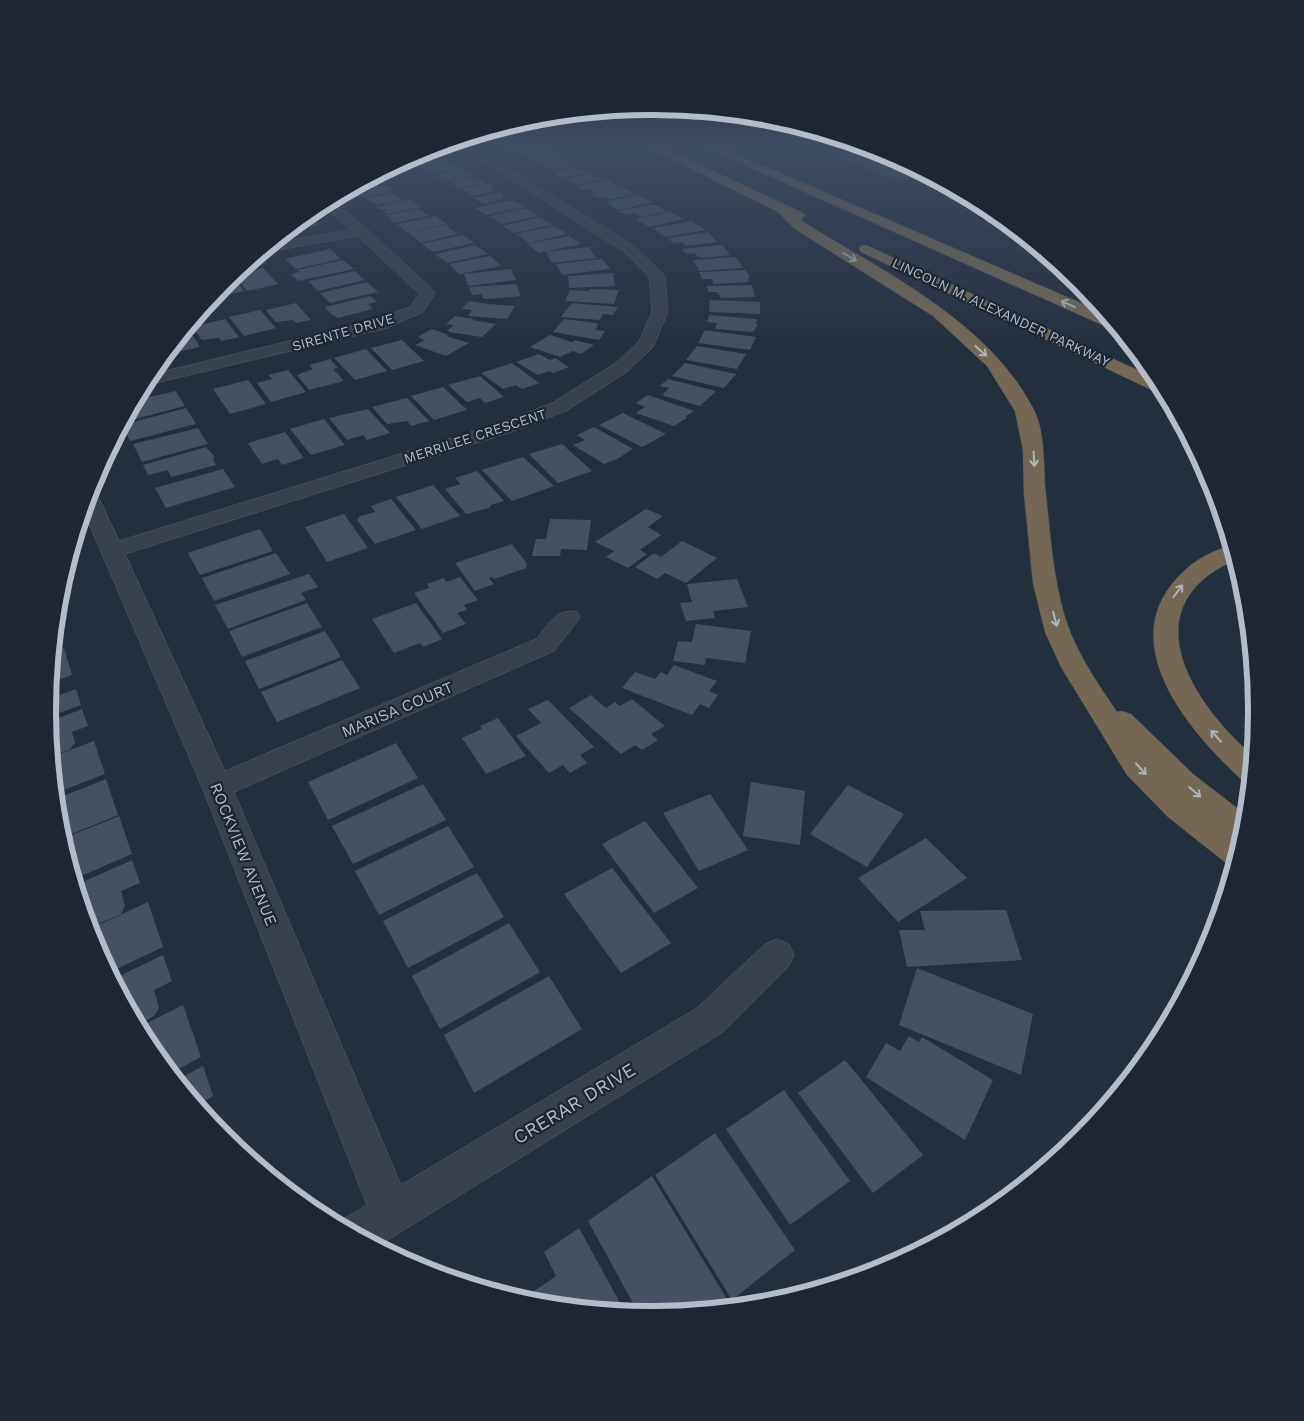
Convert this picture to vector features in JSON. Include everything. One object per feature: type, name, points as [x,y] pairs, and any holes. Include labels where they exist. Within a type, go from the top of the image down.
[{"type":"highway","points":[[786,212],[800,226],[939,313],[994,363],[1025,411],[1033,450],[1038,530],[1045,583],[1058,632],[1084,686],[1137,766],[1180,809],[1231,849]]},
{"type":"highway","name":"LINCOLN M. ALEXANDER PARKWAY","points":[[791,212],[1148,381]]},
{"type":"highway","name":"LINCOLN M. ALEXANDER PARKWAY","points":[[859,212],[1099,317]]},
{"type":"highway","points":[[879,212],[1076,292]]},
{"type":"highway","points":[[1227,555],[1209,562],[1189,577],[1172,599],[1165,623],[1166,649],[1174,673],[1188,703],[1215,736],[1245,764]]},
{"type":"highway","points":[[1084,686],[1183,782],[1236,825]]},
{"type":"street","name":"SIRENTE DRIVE","points":[[158,378],[381,324],[417,309],[427,293],[361,231],[338,212]]},
{"type":"street","name":"MERRILEE CRESCENT","points":[[112,551],[504,428],[559,408],[622,367],[647,342],[660,312],[657,276],[629,249],[570,212]]},
{"type":"street","points":[[278,247],[361,231]]},
{"type":"street","name":"ROCKVIEW AVENUE","points":[[93,507],[217,787],[392,1214]]},
{"type":"street","name":"MARISA COURT","points":[[217,787],[545,645],[568,618]]},
{"type":"street","name":"CRERAR DRIVE","points":[[363,1231],[710,1020],[777,954]]},
{"type":"building","points":[[401,212],[424,212],[429,216],[394,223],[387,215]]},
{"type":"building","points":[[482,212],[499,212],[486,215]]},
{"type":"building","points":[[506,212],[532,212],[538,216],[501,224],[489,216]]},
{"type":"building","points":[[622,212],[661,212],[640,217],[634,213],[627,215]]},
{"type":"building","points":[[671,212],[684,219],[649,227],[636,219]]},
{"type":"building","points":[[436,216],[447,224],[407,233],[397,224]]},
{"type":"building","points":[[540,217],[552,225],[514,233],[503,226]]},
{"type":"building","points":[[314,220],[319,225],[302,228]]},
{"type":"building","points":[[692,221],[705,230],[665,237],[653,228]]},
{"type":"building","points":[[446,225],[458,234],[421,243],[409,233]]},
{"type":"building","points":[[554,226],[567,234],[529,243],[516,234]]},
{"type":"building","points":[[708,232],[717,242],[686,246],[682,242],[673,243],[668,238]]},
{"type":"building","points":[[463,235],[474,243],[433,252],[422,244]]},
{"type":"building","points":[[569,236],[581,244],[539,253],[527,244]]},
{"type":"building","points":[[475,245],[488,254],[447,263],[435,254]]},
{"type":"building","points":[[722,245],[730,255],[701,258],[693,253],[686,254],[682,249]]},
{"type":"building","points":[[589,247],[596,258],[552,263],[546,252]]},
{"type":"building","points":[[330,249],[341,259],[296,269],[285,259]]},
{"type":"building","points":[[490,256],[501,266],[459,274],[449,264]]},
{"type":"building","points":[[736,257],[743,268],[699,271],[693,260]]},
{"type":"building","points":[[602,259],[610,269],[562,275],[556,264]]},
{"type":"building","points":[[343,260],[354,269],[298,281],[291,274],[300,272],[297,270]]},
{"type":"building","points":[[263,268],[278,284],[247,291],[239,281],[250,271]]},
{"type":"building","points":[[511,269],[516,280],[468,286],[464,274]]},
{"type":"building","points":[[746,270],[750,277],[748,279],[749,282],[714,284],[712,279],[702,279],[699,272]]},
{"type":"building","points":[[355,271],[365,280],[318,291],[308,281]]},
{"type":"building","points":[[613,273],[615,286],[569,288],[568,276]]},
{"type":"building","points":[[367,282],[378,292],[330,303],[320,293]]},
{"type":"building","points":[[237,283],[244,291],[225,295]]},
{"type":"building","points":[[516,284],[521,296],[487,299],[483,298],[482,294],[472,295],[469,287]]},
{"type":"building","points":[[752,285],[755,297],[721,298],[717,292],[708,292],[707,286]]},
{"type":"building","points":[[590,289],[619,290],[614,304],[565,301],[570,290],[589,291]]},
{"type":"building","points":[[370,296],[377,302],[368,304],[373,309],[338,318],[325,307]]},
{"type":"building","points":[[710,300],[760,302],[760,314],[709,312]]},
{"type":"building","points":[[469,301],[515,306],[507,319],[468,316],[472,310],[462,309]]},
{"type":"building","points":[[296,303],[311,320],[296,323],[293,320],[276,322],[266,310]]},
{"type":"building","points":[[572,303],[618,307],[613,315],[603,314],[600,320],[561,317]]},
{"type":"building","points":[[260,310],[276,328],[244,336],[229,317]]},
{"type":"building","points":[[709,315],[757,319],[756,323],[758,325],[753,332],[715,329],[717,323],[707,322]]},
{"type":"building","points":[[455,316],[496,324],[482,337],[449,332],[448,330],[454,325],[446,324]]},
{"type":"building","points":[[225,319],[239,337],[222,341],[219,338],[202,340],[194,330],[198,326]]},
{"type":"building","points":[[564,319],[596,323],[598,325],[595,330],[605,331],[599,340],[553,332]]},
{"type":"building","points":[[432,329],[449,335],[446,336],[469,343],[446,356],[415,345],[425,340],[417,337]]},
{"type":"building","points":[[705,330],[756,337],[750,350],[698,343]]},
{"type":"building","points":[[191,333],[200,347],[181,351],[179,348]]},
{"type":"building","points":[[550,335],[572,342],[575,340],[594,345],[581,354],[573,351],[560,357],[530,347]]},
{"type":"building","points":[[402,340],[424,361],[392,370],[371,348]]},
{"type":"building","points":[[697,346],[746,354],[737,369],[686,360]]},
{"type":"building","points":[[366,349],[387,371],[355,380],[334,358]]},
{"type":"building","points":[[539,354],[550,360],[555,358],[569,367],[553,373],[549,371],[538,375],[516,362]]},
{"type":"building","points":[[330,359],[338,368],[333,369],[344,381],[309,390],[297,375],[313,369],[309,365]]},
{"type":"building","points":[[512,363],[539,383],[522,389],[516,385],[503,389],[481,373]]},
{"type":"building","points":[[685,363],[736,374],[724,388],[672,376]]},
{"type":"building","points":[[288,370],[306,392],[271,402],[257,383],[272,379],[268,375]]},
{"type":"building","points":[[480,376],[504,397],[485,403],[480,398],[467,402],[448,385]]},
{"type":"building","points":[[668,379],[716,391],[700,406],[664,396],[663,394],[669,388],[660,386]]},
{"type":"building","points":[[248,380],[266,404],[230,414],[213,389]]},
{"type":"building","points":[[443,387],[467,410],[434,420],[411,396]]},
{"type":"building","points":[[176,391],[185,406],[132,420],[146,398]]},
{"type":"building","points":[[648,395],[694,411],[674,426],[636,413],[645,407],[636,403]]},
{"type":"building","points":[[407,398],[429,421],[411,426],[407,421],[387,424],[372,407]]},
{"type":"building","points":[[186,408],[196,424],[130,441],[126,432],[131,423]]},
{"type":"building","points":[[368,409],[390,433],[367,440],[363,435],[347,440],[329,418]]},
{"type":"building","points":[[623,413],[666,434],[642,447],[599,425]]},
{"type":"building","points":[[324,419],[345,445],[311,455],[290,429]]},
{"type":"building","points":[[594,427],[633,449],[617,459],[604,464],[573,445],[585,440],[577,435]]},
{"type":"building","points":[[198,428],[208,444],[142,462],[133,444]]},
{"type":"building","points":[[285,432],[304,458],[282,465],[278,459],[262,464],[248,443]]},
{"type":"building","points":[[562,444],[592,471],[558,483],[529,454]]},
{"type":"building","points":[[206,447],[215,457],[213,459],[216,465],[171,477],[168,470],[148,475],[143,465]]},
{"type":"building","points":[[523,457],[554,486],[512,501],[482,470]]},
{"type":"building","points":[[223,469],[235,487],[166,508],[155,488]]},
{"type":"building","points":[[477,471],[504,501],[491,505],[489,508],[466,514],[445,489],[461,484],[455,478]]},
{"type":"building","points":[[433,485],[460,516],[422,529],[396,497]]},
{"type":"building","points":[[391,499],[416,530],[375,544],[357,520],[360,516],[375,512],[371,506]]},
{"type":"building","points":[[646,509],[663,516],[648,527],[661,535],[640,550],[647,554],[628,568],[606,557],[614,551],[595,542]]},
{"type":"building","points":[[344,514],[368,548],[327,562],[305,527]]},
{"type":"building","points":[[550,519],[591,520],[587,550],[561,549],[560,556],[532,556],[536,539],[546,539]]},
{"type":"building","points":[[260,529],[273,551],[200,575],[188,553]]},
{"type":"building","points":[[682,541],[717,558],[686,583],[665,573],[657,579],[635,567],[654,553],[661,557]]},
{"type":"building","points":[[512,544],[528,565],[525,566],[527,568],[494,579],[492,577],[489,578],[494,584],[475,591],[455,563]]},
{"type":"building","points":[[276,553],[290,574],[214,601],[202,578]]},
{"type":"building","points":[[309,574],[318,587],[301,593],[306,600],[228,629],[215,605]]},
{"type":"building","points":[[460,577],[478,600],[464,605],[467,610],[457,613],[466,624],[443,633],[414,593],[429,588],[427,584],[444,578],[446,582]]},
{"type":"building","points":[[737,579],[748,607],[713,611],[715,618],[686,621],[680,603],[692,602],[687,584]]},
{"type":"building","points":[[307,603],[322,627],[242,657],[229,631]]},
{"type":"building","points":[[416,603],[442,639],[423,647],[420,643],[394,653],[372,619]]},
{"type":"building","points":[[696,624],[751,631],[745,663],[706,658],[705,665],[673,661],[678,641],[692,642]]},
{"type":"building","points":[[325,631],[341,657],[259,689],[245,661]]},
{"type":"building","points":[[64,648],[72,675],[58,680],[58,672],[60,649]]},
{"type":"building","points":[[342,660],[360,688],[277,722],[261,692]]},
{"type":"building","points":[[674,665],[717,681],[709,691],[718,695],[709,708],[700,704],[692,715],[622,688],[635,672],[655,679],[661,672],[667,675]]},
{"type":"building","points":[[57,688],[59,695],[76,689],[81,705],[56,714]]},
{"type":"building","points":[[591,695],[606,708],[615,702],[620,706],[632,699],[665,726],[651,734],[658,740],[642,750],[635,745],[621,754],[569,708]]},
{"type":"building","points":[[548,700],[594,747],[580,755],[587,763],[570,773],[563,765],[549,773],[516,736],[541,723],[528,709]]},
{"type":"building","points":[[82,709],[88,726],[72,732],[75,743],[69,750],[58,754],[58,749],[56,719]]},
{"type":"building","points":[[498,718],[526,756],[486,774],[462,738],[482,729],[480,726]]},
{"type":"building","points":[[94,741],[105,774],[62,791],[58,755]]},
{"type":"building","points":[[396,743],[418,778],[328,820],[308,782]]},
{"type":"building","points":[[106,779],[118,815],[70,835],[63,796]]},
{"type":"building","points":[[751,782],[805,791],[800,845],[743,836]]},
{"type":"building","points":[[423,784],[446,820],[353,864],[332,826]]},
{"type":"building","points":[[848,785],[904,814],[867,867],[810,834]]},
{"type":"building","points":[[710,794],[748,850],[699,871],[663,813]]},
{"type":"building","points":[[119,816],[132,854],[80,876],[70,836]]},
{"type":"building","points":[[645,821],[698,888],[654,913],[602,844]]},
{"type":"building","points":[[448,826],[474,867],[379,915],[355,871]]},
{"type":"building","points":[[926,838],[967,878],[898,922],[858,878]]},
{"type":"building","points":[[132,860],[140,883],[121,891],[125,906],[121,914],[97,925],[82,882]]},
{"type":"building","points":[[612,868],[671,943],[621,973],[564,894]]},
{"type":"building","points":[[477,873],[504,917],[408,968],[383,921]]},
{"type":"building","points":[[148,902],[163,947],[116,969],[97,926]]},
{"type":"building","points":[[1006,910],[1022,960],[907,967],[899,930],[925,930],[920,911]]},
{"type":"building","points":[[509,923],[540,972],[440,1029],[412,976]]},
{"type":"building","points":[[163,955],[172,981],[154,990],[159,1008],[154,1016],[144,1021],[119,976]]},
{"type":"building","points":[[917,968],[1033,1014],[1021,1075],[899,1025]]},
{"type":"building","points":[[549,976],[582,1029],[474,1093],[444,1035]]},
{"type":"building","points":[[183,1005],[201,1057],[177,1070],[146,1024]]},
{"type":"building","points":[[909,1036],[919,1042],[922,1037],[993,1080],[965,1140],[866,1077],[886,1043],[900,1051]]},
{"type":"building","points":[[845,1060],[923,1155],[873,1193],[798,1093]]},
{"type":"building","points":[[203,1066],[213,1096],[203,1102],[182,1077]]},
{"type":"building","points":[[784,1090],[850,1181],[790,1225],[726,1129]]},
{"type":"building","points":[[715,1133],[795,1250],[732,1300],[655,1175]]},
{"type":"building","points":[[652,1176],[728,1301],[691,1305],[634,1306],[588,1221]]},
{"type":"building","points":[[579,1228],[621,1305],[574,1301],[530,1294],[556,1276],[544,1252]]}]
